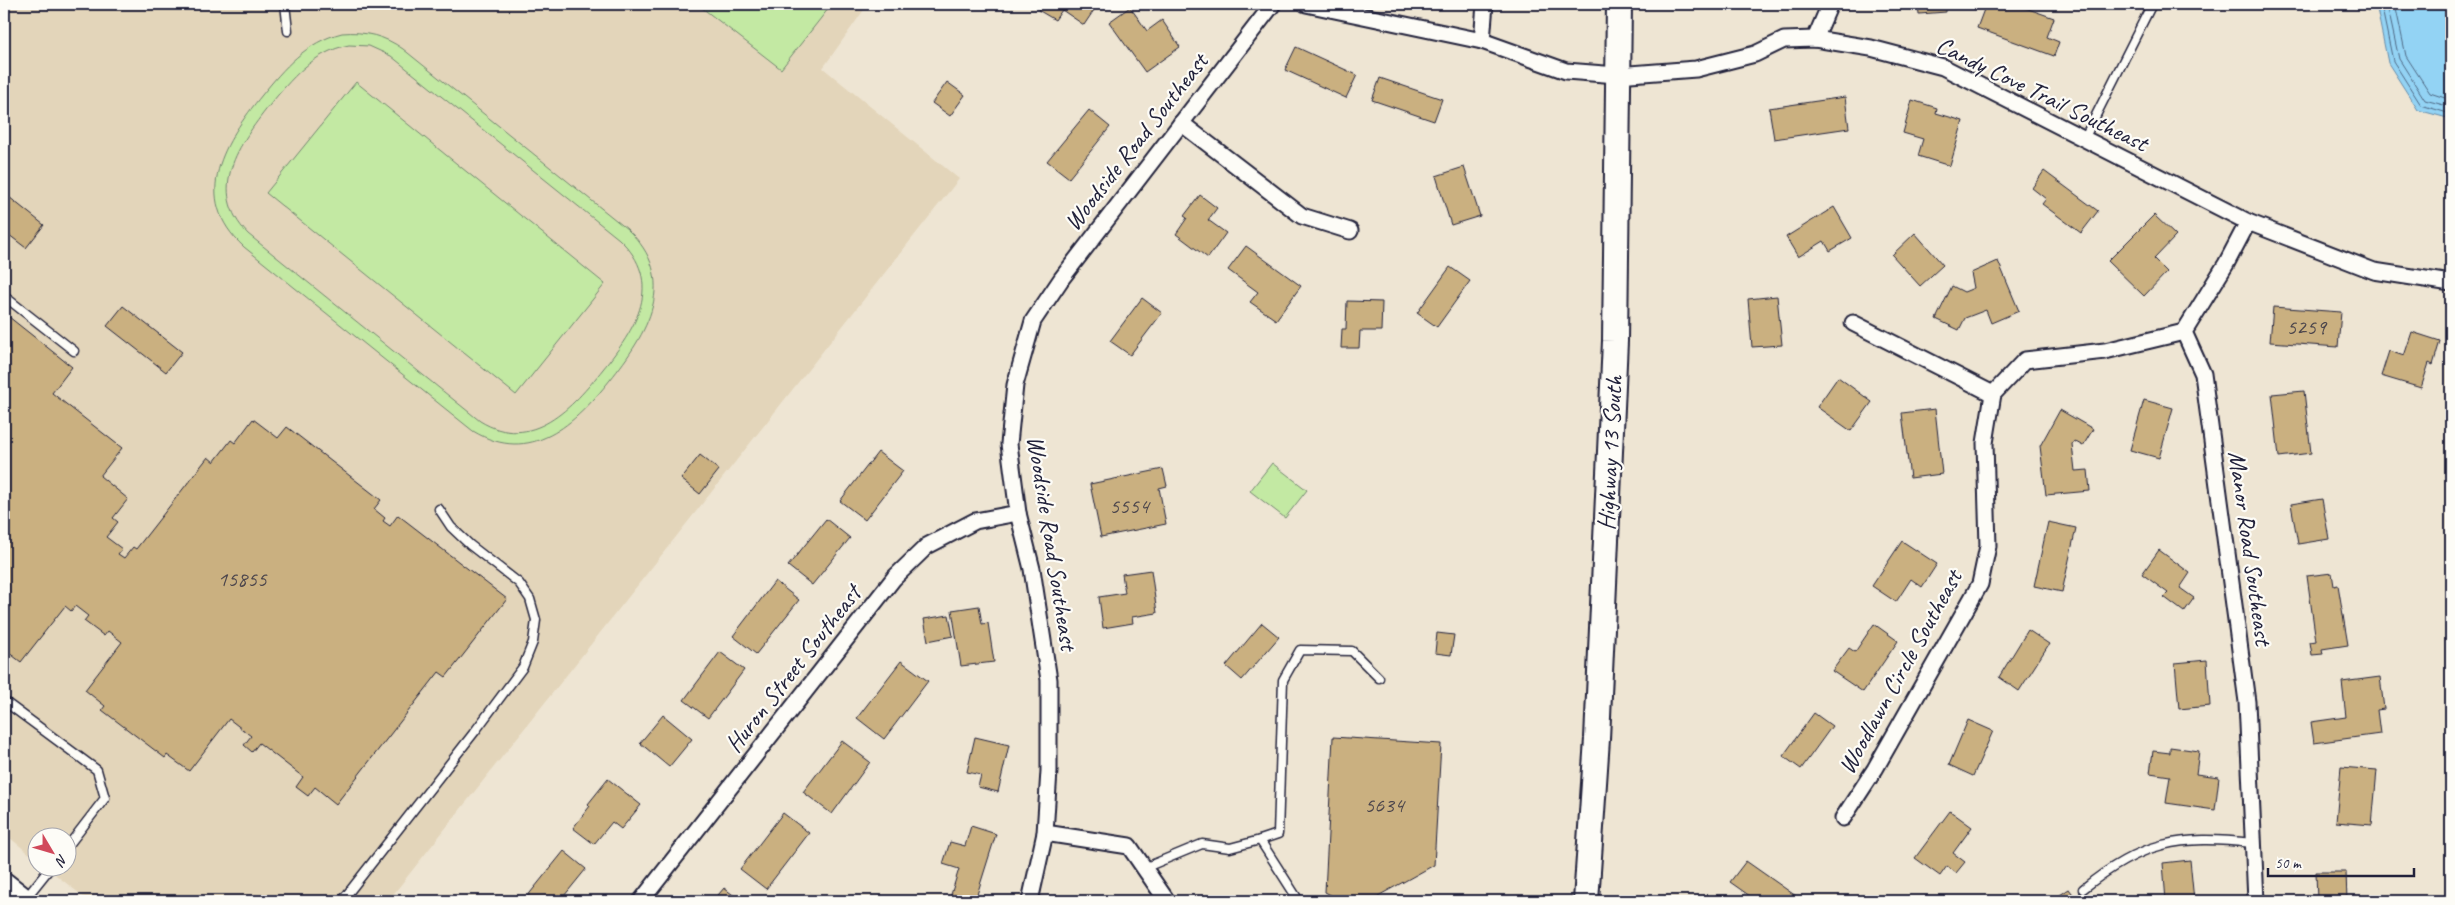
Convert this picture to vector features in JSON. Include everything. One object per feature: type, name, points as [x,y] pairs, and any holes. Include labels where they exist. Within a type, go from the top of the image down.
[{"type":"main road","name":"Highway 13 South","points":[[1586,901],[1597,739],[1615,341],[1619,4]]},
{"type":"street","name":"Woodside Road Southeast","points":[[1030,901],[1045,833],[1049,771],[1049,680],[1032,569],[1018,513],[1008,444],[1015,385],[1033,321],[1062,278],[1273,4]]},
{"type":"street","name":"Candy Cove Trail Southeast","points":[[1306,4],[1482,41],[1566,71],[1618,75],[1696,69],[1755,54],[1784,40],[1815,39],[1871,48],[1943,67],[2248,222],[2374,271],[2451,283]]},
{"type":"street","points":[[1482,41],[1485,4]]},
{"type":"street","points":[[1815,39],[1830,4]]},
{"type":"street","points":[[1181,123],[1302,216],[1350,231]]},
{"type":"street","points":[[1853,323],[1993,394],[2025,360],[2105,352],[2184,332],[2226,264],[2248,222]]},
{"type":"street","name":"Manor Road Southeast","points":[[2184,332],[2203,374],[2247,702],[2256,901]]},
{"type":"street","name":"Woodlawn Circle Southeast","points":[[1844,818],[1875,769],[1980,584],[1988,546],[1985,444],[1993,394]]},
{"type":"street","name":"Huron Street Southeast","points":[[642,901],[894,578],[927,546],[975,521],[1018,513]]},
{"type":"street","points":[[1045,833],[1129,846],[1167,901]]},
{"type":"street","points":[[4,883],[26,900]]},
{"type":"lane","points":[[285,4],[288,31]]},
{"type":"lane","points":[[2084,138],[2152,4]]},
{"type":"lane","points":[[4,296],[74,350]]},
{"type":"lane","points":[[342,901],[476,730],[522,667],[533,642],[536,620],[530,599],[519,583],[470,545],[451,527],[440,509]]},
{"type":"lane","points":[[1144,868],[1202,844],[1230,848],[1278,834],[1283,680],[1300,650],[1352,651],[1379,678]]},
{"type":"lane","points":[[4,701],[97,770],[105,798],[78,833]]},
{"type":"lane","points":[[2083,889],[2112,866],[2139,852],[2168,843],[2215,839],[2253,844]]},
{"type":"lane","points":[[1260,840],[1300,901]]},
{"type":"lane","points":[[26,900],[42,878]]},
{"type":"shaded area","points":[[4,4],[868,4],[823,68],[959,179],[388,901],[89,901],[60,878],[78,878],[78,828],[28,828],[28,853],[4,833]]},
{"type":"green space","points":[[697,4],[832,4],[781,69]]},
{"type":"green space","points":[[342,33],[367,34],[382,38],[403,49],[627,229],[643,248],[652,267],[655,287],[653,306],[646,325],[636,344],[610,380],[567,425],[550,435],[533,442],[514,444],[494,441],[473,431],[244,247],[227,228],[218,209],[216,189],[218,170],[236,131],[262,95],[287,66],[307,49],[329,37]],"holes":[[[349,45],[369,46],[391,56],[619,239],[633,255],[641,272],[643,289],[641,306],[626,338],[603,369],[565,411],[534,429],[517,432],[499,430],[480,421],[248,234],[236,217],[229,201],[228,184],[238,152],[269,106],[294,77],[314,60],[336,49]]]},
{"type":"green space","points":[[356,82],[605,284],[516,395],[266,193]]},
{"type":"green space","points":[[1272,463],[1307,490],[1285,518],[1250,491]]},
{"type":"water","points":[[2376,4],[2451,4],[2451,119],[2418,110],[2388,63]]},
{"type":"building","points":[[1042,4],[1098,4],[1084,25],[1062,10],[1055,20],[1038,10]]},
{"type":"building","points":[[1918,4],[1946,4],[1946,12],[1919,14]]},
{"type":"building","points":[[1986,4],[2014,4],[2054,18],[2047,37],[2059,42],[2054,56],[1977,28]]},
{"type":"building","points":[[1130,7],[1147,31],[1162,20],[1180,47],[1145,72],[1109,22]]},
{"type":"building","points":[[1296,47],[1357,75],[1346,98],[1285,70]]},
{"type":"building","points":[[1380,78],[1442,99],[1434,121],[1372,100]]},
{"type":"building","points":[[947,82],[965,95],[950,116],[932,103]]},
{"type":"building","points":[[1845,97],[1849,128],[1774,139],[1769,108]]},
{"type":"building","points":[[1912,100],[1937,108],[1936,113],[1963,121],[1950,166],[1918,156],[1923,139],[1903,133]]},
{"type":"building","points":[[1089,110],[1110,127],[1069,178],[1047,161]]},
{"type":"building","points":[[1464,167],[1480,216],[1451,225],[1436,176]]},
{"type":"building","points":[[2044,171],[2098,211],[2081,233],[2042,204],[2046,199],[2032,188]]},
{"type":"building","points":[[1200,195],[1217,208],[1208,220],[1226,233],[1208,258],[1176,234],[1187,218],[1184,216]]},
{"type":"building","points":[[9,197],[44,225],[26,248],[4,231],[4,204]]},
{"type":"building","points":[[1834,207],[1852,238],[1830,251],[1824,241],[1798,257],[1786,237]]},
{"type":"building","points":[[2154,215],[2176,236],[2154,259],[2167,272],[2144,296],[2108,261]]},
{"type":"building","points":[[1915,233],[1943,265],[1920,286],[1892,255]]},
{"type":"building","points":[[1246,246],[1301,286],[1276,320],[1250,302],[1258,292],[1228,270]]},
{"type":"building","points":[[1998,261],[2019,311],[1991,323],[1986,310],[1965,318],[1959,330],[1936,319],[1952,286],[1964,292],[1974,288],[1971,273]]},
{"type":"building","points":[[1450,267],[1470,281],[1437,327],[1417,313]]},
{"type":"building","points":[[1777,296],[1782,345],[1752,347],[1748,299]]},
{"type":"building","points":[[1142,298],[1162,313],[1130,355],[1110,341]]},
{"type":"building","points":[[1347,301],[1382,302],[1381,331],[1360,331],[1359,348],[1341,348],[1342,329],[1346,329]]},
{"type":"building","points":[[123,306],[182,352],[166,372],[107,326]]},
{"type":"building","points":[[2273,307],[2341,312],[2338,347],[2270,342]]},
{"type":"building","points":[[4,313],[72,367],[52,393],[122,448],[100,476],[128,499],[113,518],[118,522],[106,537],[122,549],[118,554],[124,558],[133,547],[136,549],[208,457],[214,462],[231,440],[235,443],[253,419],[278,438],[287,427],[381,500],[374,509],[385,518],[383,521],[390,526],[398,515],[507,599],[446,677],[439,672],[336,804],[315,787],[308,796],[296,787],[303,777],[259,743],[252,752],[244,745],[251,736],[229,719],[189,771],[167,755],[165,758],[102,710],[105,706],[85,690],[122,642],[108,631],[104,636],[84,621],[88,616],[75,606],[71,611],[65,606],[21,662],[4,649]]},
{"type":"building","points":[[2412,332],[2440,341],[2433,365],[2429,363],[2421,388],[2381,376],[2389,351],[2404,356]]},
{"type":"building","points":[[1838,377],[1872,402],[1851,431],[1817,407]]},
{"type":"building","points":[[2304,391],[2311,453],[2279,457],[2272,394]]},
{"type":"building","points":[[2144,400],[2173,408],[2159,458],[2130,450]]},
{"type":"building","points":[[1935,409],[1942,474],[1910,478],[1902,413]]},
{"type":"building","points":[[2060,410],[2093,429],[2083,446],[2074,441],[2072,444],[2075,471],[2088,470],[2090,491],[2046,495],[2040,446]]},
{"type":"building","points":[[878,452],[903,471],[865,520],[840,501]]},
{"type":"building","points":[[700,455],[719,470],[700,494],[681,479]]},
{"type":"building","points":[[1163,469],[1167,486],[1159,488],[1166,524],[1101,537],[1090,484]]},
{"type":"building","points":[[2322,499],[2329,539],[2298,544],[2291,504]]},
{"type":"building","points":[[826,519],[850,538],[812,585],[788,566]]},
{"type":"building","points":[[2048,522],[2076,528],[2062,592],[2034,586]]},
{"type":"building","points":[[1902,541],[1937,564],[1922,587],[1911,579],[1896,602],[1872,586]]},
{"type":"building","points":[[2159,550],[2190,573],[2180,588],[2194,598],[2184,612],[2164,597],[2168,593],[2142,574]]},
{"type":"building","points":[[1151,570],[1157,613],[1132,617],[1133,623],[1103,628],[1099,597],[1125,593],[1122,574]]},
{"type":"building","points":[[2332,573],[2334,586],[2338,585],[2348,645],[2322,649],[2323,654],[2312,655],[2310,642],[2316,641],[2307,576]]},
{"type":"building","points":[[775,581],[799,600],[756,654],[733,636]]},
{"type":"building","points":[[979,606],[982,624],[988,623],[994,662],[961,666],[952,610]]},
{"type":"building","points":[[949,615],[953,636],[928,641],[924,619]]},
{"type":"building","points":[[1262,623],[1279,637],[1242,680],[1226,666]]},
{"type":"building","points":[[1874,624],[1898,641],[1863,692],[1832,671],[1849,648],[1855,652]]},
{"type":"building","points":[[2028,630],[2049,644],[2019,691],[1999,677]]},
{"type":"building","points":[[1437,633],[1454,635],[1451,655],[1435,653]]},
{"type":"building","points":[[720,652],[744,670],[708,718],[684,700]]},
{"type":"building","points":[[2207,660],[2210,706],[2179,709],[2175,663]]},
{"type":"building","points":[[901,661],[928,681],[884,739],[857,718]]},
{"type":"building","points":[[2380,677],[2384,709],[2377,710],[2380,734],[2314,743],[2311,722],[2346,717],[2342,682]]},
{"type":"building","points":[[1814,713],[1832,726],[1801,769],[1783,756]]},
{"type":"building","points":[[663,715],[692,739],[669,767],[640,743]]},
{"type":"building","points":[[1968,720],[1993,731],[1973,776],[1949,765]]},
{"type":"building","points":[[975,737],[1009,745],[998,792],[978,787],[981,775],[967,772]]},
{"type":"building","points":[[1333,737],[1441,744],[1434,865],[1369,901],[1342,901],[1325,892]]},
{"type":"building","points":[[842,741],[870,762],[832,814],[803,792]]},
{"type":"building","points":[[2170,747],[2199,751],[2196,774],[2219,777],[2215,810],[2166,803],[2170,776],[2150,773],[2153,751],[2170,753]]},
{"type":"building","points":[[2341,767],[2377,770],[2372,825],[2336,822]]},
{"type":"building","points":[[608,779],[641,805],[621,829],[612,822],[594,844],[573,828],[590,806],[588,804]]},
{"type":"building","points":[[1950,811],[1972,827],[1953,853],[1965,862],[1956,873],[1947,866],[1940,876],[1915,858]]},
{"type":"building","points":[[783,813],[809,833],[766,889],[740,869]]},
{"type":"building","points":[[971,826],[996,834],[975,901],[967,899],[966,901],[949,901],[959,869],[943,864],[950,842],[965,846]]},
{"type":"building","points":[[564,851],[586,869],[560,901],[530,901],[526,898]]},
{"type":"building","points":[[2190,860],[2194,901],[2166,901],[2163,863]]},
{"type":"building","points":[[1746,861],[1803,901],[1757,901],[1730,882]]},
{"type":"building","points":[[2316,872],[2346,872],[2347,901],[2317,901]]},
{"type":"building","points":[[724,888],[741,901],[713,901]]},
{"type":"building","points":[[2069,889],[2078,901],[2051,901]]}]
